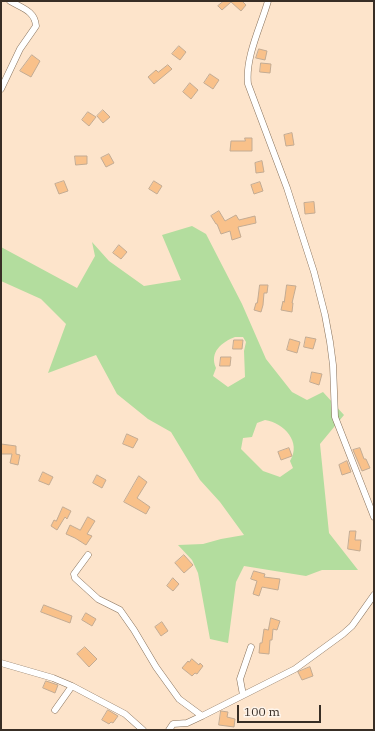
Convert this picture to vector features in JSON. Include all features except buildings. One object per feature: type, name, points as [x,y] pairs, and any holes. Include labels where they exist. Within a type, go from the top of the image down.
[{"type":"street","points":[[1,89],[20,49],[36,26],[34,16],[30,12],[10,1]]},
{"type":"street","points":[[268,1],[253,44],[248,84],[287,188],[314,272],[330,342],[333,365],[335,417],[374,517]]},
{"type":"street","points":[[88,555],[74,574],[75,578],[98,599],[120,610],[156,667],[179,699],[202,716]]},
{"type":"street","points":[[169,730],[173,724],[187,723],[295,670],[352,626],[374,595]]},
{"type":"street","points":[[243,695],[240,679],[251,647]]},
{"type":"street","points":[[1,663],[46,676],[72,686],[125,714],[143,730]]},
{"type":"street","points":[[55,710],[72,686]]},
{"type":"green space","points":[[192,226],[206,234],[242,304],[266,359],[292,392],[307,400],[323,392],[344,415],[320,444],[329,533],[358,570],[322,570],[306,576],[244,566],[236,582],[228,643],[210,639],[198,573],[192,560],[178,545],[203,544],[244,535],[220,502],[200,480],[171,432],[148,419],[117,394],[96,355],[48,373],[66,324],[41,299],[1,281],[1,247],[77,288],[95,256],[92,242],[109,261],[144,286],[181,280],[162,235]],"holes":[[[235,337],[243,337],[246,342],[244,351],[245,377],[228,387],[213,376],[216,368],[214,357],[221,345]],[[265,420],[279,425],[284,429],[289,434],[294,447],[290,461],[293,468],[280,477],[263,471],[241,449],[243,438],[252,437],[257,423]]]}]
